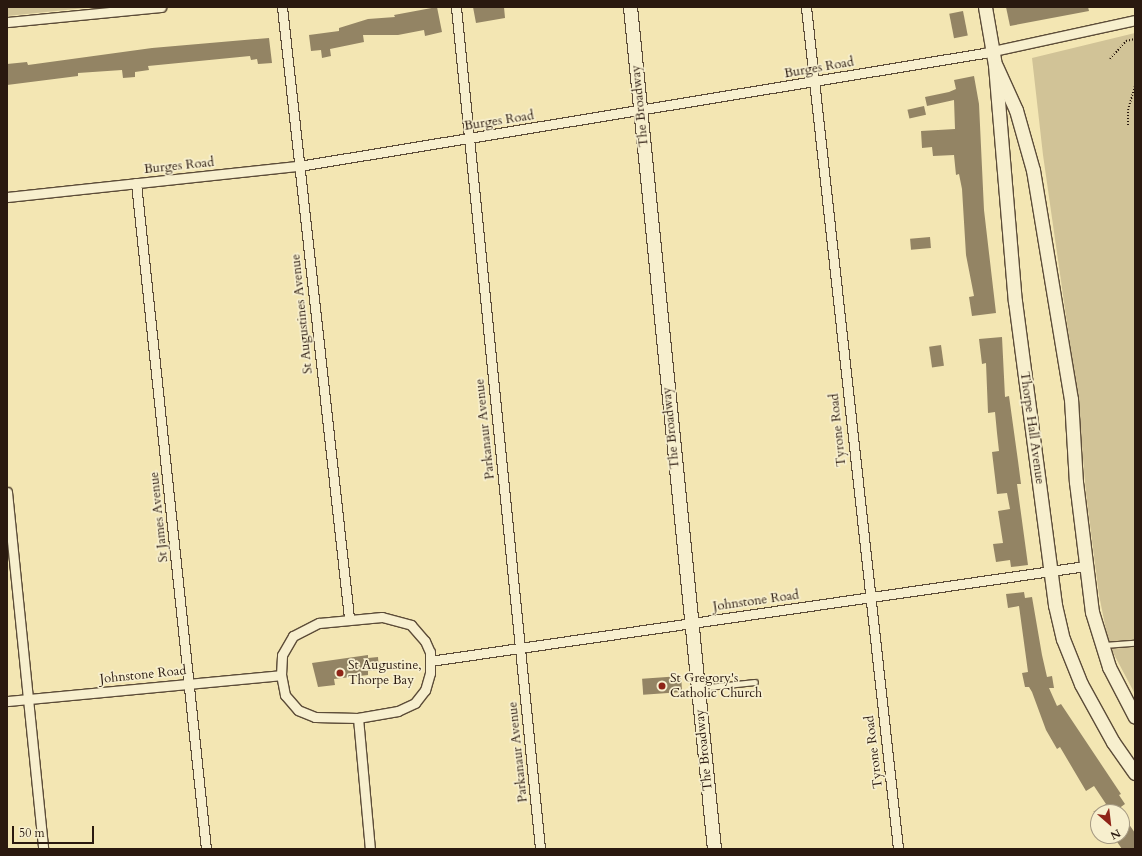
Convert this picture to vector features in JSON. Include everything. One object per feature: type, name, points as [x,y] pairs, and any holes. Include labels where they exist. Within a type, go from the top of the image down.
[{"type":"street","points":[[7,22],[161,7]]},
{"type":"street","name":"St Augustines Avenue","points":[[282,7],[349,618]]},
{"type":"street","name":"Parkanaur Avenue","points":[[456,7],[540,849]]},
{"type":"street","name":"The Broadway","points":[[630,7],[690,623],[714,849]]},
{"type":"street","name":"Tyrone Road","points":[[806,7],[869,598],[898,849]]},
{"type":"street","name":"Thorpe Hall Avenue","points":[[985,7],[995,65],[1015,301],[1055,605],[1071,662],[1094,711],[1135,773]]},
{"type":"street","name":"Burges Road","points":[[7,197],[299,166],[993,52],[1135,20]]},
{"type":"street","name":"Thorpe Hall Avenue","points":[[995,65],[1016,110],[1033,170],[1071,399],[1085,566],[1092,612],[1102,645],[1135,717]]},
{"type":"street","name":"St James Avenue","points":[[136,183],[190,683],[206,849]]},
{"type":"street","points":[[7,492],[43,849]]},
{"type":"street","name":"Johnstone Road","points":[[430,661],[520,650],[690,623],[1085,566]]},
{"type":"street","points":[[349,618],[394,618],[411,625],[425,641],[430,661],[429,682],[415,703],[398,711],[358,718],[306,715],[285,695],[281,675],[282,655],[293,636],[307,626],[349,618]]},
{"type":"street","name":"Johnstone Road","points":[[7,701],[281,675]]},
{"type":"street","points":[[358,718],[370,849]]},
{"type":"lane","points":[[1102,645],[1135,643]]},
{"type":"lane","points":[[698,688],[755,682]]},
{"type":"path","points":[[1110,59],[1126,41],[1135,39]]},
{"type":"path","points":[[1128,125],[1128,110],[1135,86]]},
{"type":"shaded area","points":[[7,7],[95,7],[7,16]]},
{"type":"shaded area","points":[[1135,33],[1135,694],[1109,645],[1099,595],[1086,493],[1078,400],[1043,155],[1032,58]]},
{"type":"building","points":[[437,7],[442,32],[425,36],[424,30],[398,35],[363,35],[364,42],[330,49],[331,56],[322,58],[321,50],[311,51],[309,35],[339,31],[339,28],[368,19],[395,17],[394,15]]},
{"type":"building","points":[[473,7],[504,7],[505,18],[476,23]]},
{"type":"building","points":[[1006,7],[1088,7],[1089,11],[1010,26]]},
{"type":"building","points":[[963,11],[968,36],[954,38],[949,14]]},
{"type":"building","points":[[269,38],[272,63],[258,64],[257,59],[251,60],[250,56],[148,66],[149,70],[135,72],[135,77],[123,78],[122,70],[78,73],[78,76],[7,85],[7,64],[27,62],[28,65],[152,48]]},
{"type":"building","points":[[974,76],[979,104],[984,210],[996,313],[972,316],[969,297],[974,296],[966,255],[962,189],[959,174],[956,175],[954,155],[933,156],[932,147],[922,148],[921,131],[955,129],[954,100],[927,106],[925,97],[956,89],[954,80]]},
{"type":"building","points":[[924,106],[926,115],[909,119],[907,110]]},
{"type":"building","points":[[930,237],[931,248],[911,250],[910,239]]},
{"type":"building","points":[[1002,337],[1005,397],[1009,396],[1018,461],[1021,484],[1017,484],[1028,565],[1011,567],[1010,560],[996,562],[993,544],[1003,543],[998,511],[1010,509],[1007,493],[997,494],[992,452],[999,451],[995,412],[988,413],[986,363],[982,364],[979,339]]},
{"type":"building","points":[[941,345],[944,366],[932,367],[929,347]]},
{"type":"building","points":[[1024,592],[1025,598],[1032,597],[1047,677],[1052,676],[1054,688],[1049,688],[1057,706],[1061,704],[1121,794],[1119,795],[1125,804],[1106,804],[1094,786],[1086,791],[1060,747],[1057,749],[1046,730],[1032,692],[1029,687],[1025,687],[1022,673],[1028,672],[1019,606],[1008,608],[1006,594]]},
{"type":"building","name":"St Augustine, Thorpe Bay","points":[[368,655],[368,658],[378,657],[379,670],[368,671],[368,675],[334,679],[335,685],[318,687],[312,663]]},
{"type":"building","name":"St Gregory's Catholic Church","points":[[681,676],[682,692],[643,695],[642,679]]},
{"type":"building","points":[[1130,826],[1135,833],[1135,849],[1122,849],[1119,844],[1130,844]]},
{"type":"place","name":"St Augustine, Thorpe Bay","points":[[340,673]]},
{"type":"place","name":"St Gregory's Catholic Church","points":[[662,686]]}]
